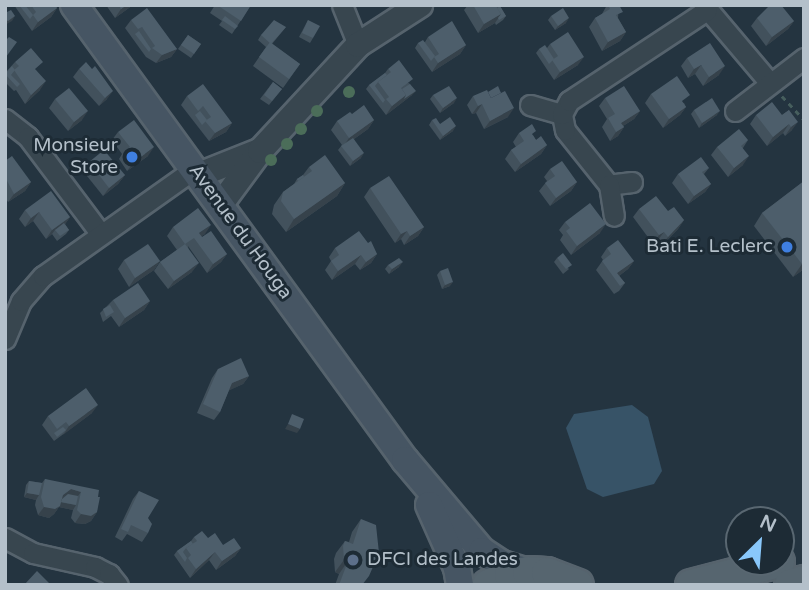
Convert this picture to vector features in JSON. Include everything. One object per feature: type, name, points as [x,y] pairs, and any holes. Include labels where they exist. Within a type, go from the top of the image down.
[{"type":"main road","name":"Avenue du Houga","points":[[74,5],[405,460],[482,551],[502,564],[528,572]]},
{"type":"main road","name":"Avenue du Houga","points":[[405,460],[441,529],[460,585]]},
{"type":"main road","points":[[488,585],[510,575],[528,572],[547,573],[578,585]]},
{"type":"main road","points":[[691,585],[726,576]]},
{"type":"main road","points":[[790,585],[804,581]]},
{"type":"street","points":[[342,5],[358,46]]},
{"type":"street","points":[[221,204],[260,151],[358,46],[420,5]]},
{"type":"street","points":[[614,216],[609,185],[565,131],[562,114],[569,101],[705,8],[770,83]]},
{"type":"street","points":[[735,111],[804,58]]},
{"type":"street","points":[[530,105],[562,114]]},
{"type":"street","points":[[5,118],[28,137],[100,233]]},
{"type":"street","points":[[5,339],[21,300],[43,275],[100,233],[196,172],[260,151]]},
{"type":"street","points":[[609,185],[632,182]]},
{"type":"street","points":[[5,538],[33,553],[94,567],[109,575],[118,585]]},
{"type":"path","points":[[770,83],[804,120]]},
{"type":"water","points":[[632,405],[648,417],[662,471],[654,484],[603,497],[587,489],[566,428],[574,414]]},
{"type":"building","points":[[19,5],[25,5],[33,15],[30,19]]},
{"type":"building","points":[[31,5],[55,5],[57,8],[38,22]]},
{"type":"building","points":[[217,5],[251,5],[241,21]]},
{"type":"building","points":[[473,5],[498,5],[496,6],[501,14],[484,24]]},
{"type":"building","points":[[608,5],[619,5],[623,12],[616,15],[626,32],[608,42],[595,18],[610,9]]},
{"type":"building","points":[[770,5],[781,5],[794,21],[772,37],[757,18]]},
{"type":"building","points":[[500,6],[506,16],[499,20],[501,14],[497,8]]},
{"type":"building","points":[[147,8],[177,49],[162,55],[152,48],[155,46],[142,27],[138,29],[131,20]]},
{"type":"building","points":[[563,8],[569,18],[558,26],[551,16]]},
{"type":"building","points":[[11,10],[15,16],[8,21],[5,19],[5,13]]},
{"type":"building","points":[[225,16],[238,26],[235,29],[222,20]]},
{"type":"building","points":[[274,20],[286,27],[271,44],[261,35]]},
{"type":"building","points":[[308,20],[320,26],[313,38],[302,33]]},
{"type":"building","points":[[452,21],[466,45],[438,63],[434,57],[439,54],[428,37]]},
{"type":"building","points":[[139,31],[151,49],[149,52],[135,34]]},
{"type":"building","points":[[568,32],[584,57],[560,72],[552,60],[558,56],[550,44]]},
{"type":"building","points":[[188,35],[201,44],[194,54],[181,45]]},
{"type":"building","points":[[9,37],[17,42],[6,57],[5,41]]},
{"type":"building","points":[[423,40],[435,56],[431,61],[418,43]]},
{"type":"building","points":[[270,42],[300,64],[289,79],[259,57]]},
{"type":"building","points":[[710,43],[725,66],[709,77],[701,65],[694,69],[687,58]]},
{"type":"building","points":[[545,45],[554,59],[549,64],[539,49]]},
{"type":"building","points":[[31,48],[43,62],[35,69],[46,81],[31,95],[14,70],[19,66],[15,62]]},
{"type":"building","points":[[399,60],[413,79],[401,88],[406,95],[392,106],[378,82],[391,72],[388,69]]},
{"type":"building","points":[[86,62],[92,69],[95,66],[113,91],[105,98],[79,69]]},
{"type":"building","points":[[12,66],[15,70],[11,75],[20,84],[17,87],[5,74]]},
{"type":"building","points":[[385,73],[387,75],[375,86],[385,100],[383,103],[369,85]]},
{"type":"building","points":[[677,76],[690,95],[682,101],[686,107],[669,119],[651,94]]},
{"type":"building","points":[[273,82],[282,89],[272,101],[264,95]]},
{"type":"building","points":[[203,84],[232,123],[215,133],[205,121],[211,117],[203,106],[198,111],[187,96]]},
{"type":"building","points":[[410,84],[416,91],[404,99],[406,95],[402,89]]},
{"type":"building","points":[[449,86],[457,98],[443,108],[433,95]]},
{"type":"building","points":[[498,86],[501,93],[491,98],[488,92]]},
{"type":"building","points":[[624,86],[640,111],[621,123],[624,127],[616,132],[608,118],[615,114],[605,98]]},
{"type":"building","points":[[69,88],[88,111],[74,122],[55,99]]},
{"type":"building","points":[[487,90],[491,98],[505,91],[514,108],[490,121],[482,104],[478,106],[473,96]]},
{"type":"building","points":[[712,98],[720,111],[702,123],[694,110]]},
{"type":"building","points":[[772,102],[782,115],[789,110],[798,122],[791,127],[789,124],[773,137],[756,115]]},
{"type":"building","points":[[364,105],[374,120],[349,138],[337,121]]},
{"type":"building","points":[[200,111],[207,120],[202,125],[195,115]]},
{"type":"building","points":[[450,117],[456,126],[443,136],[432,120],[436,118],[440,124]]},
{"type":"building","points":[[134,120],[154,147],[133,163],[125,151],[130,147],[118,132]]},
{"type":"building","points":[[532,124],[536,131],[532,134],[536,140],[541,136],[547,145],[521,164],[511,150],[524,141],[519,133]]},
{"type":"building","points":[[739,129],[748,140],[741,146],[749,156],[734,168],[717,147]]},
{"type":"building","points":[[353,138],[364,153],[353,161],[341,146]]},
{"type":"building","points":[[104,150],[125,175],[109,188],[89,162]]},
{"type":"building","points":[[325,155],[345,183],[294,219],[281,201],[283,192],[312,171],[309,167]]},
{"type":"building","points":[[12,156],[31,182],[14,194],[5,177],[5,161]]},
{"type":"building","points":[[701,157],[709,168],[702,172],[711,184],[694,196],[678,174]]},
{"type":"building","points":[[562,161],[577,182],[556,198],[545,183],[555,176],[550,169]]},
{"type":"building","points":[[389,176],[424,227],[410,236],[407,231],[401,234],[370,188]]},
{"type":"building","name":"Bati E. Leclerc","points":[[804,181],[804,263],[802,264],[762,213]]},
{"type":"building","points":[[51,191],[70,217],[52,230],[39,212],[31,218],[25,210]]},
{"type":"building","points":[[656,196],[668,211],[674,207],[684,220],[668,237],[664,232],[659,235],[639,209]]},
{"type":"building","points":[[590,203],[606,224],[577,246],[566,231],[570,228],[565,222]]},
{"type":"building","points":[[198,208],[211,225],[199,233],[202,237],[211,231],[227,254],[213,264],[194,238],[185,244],[173,227]]},
{"type":"building","points":[[64,223],[69,230],[60,236],[55,230]]},
{"type":"building","points":[[359,231],[368,243],[371,241],[377,254],[366,262],[361,255],[338,271],[331,261],[339,255],[335,248]]},
{"type":"building","points":[[618,240],[634,261],[617,273],[625,283],[620,286],[602,261],[611,254],[607,248]]},
{"type":"building","points":[[148,244],[160,261],[135,278],[124,260]]},
{"type":"building","points":[[185,244],[199,263],[174,281],[160,262]]},
{"type":"building","points":[[563,253],[572,265],[566,269],[557,258]]},
{"type":"building","points":[[399,258],[403,262],[392,269],[388,265]]},
{"type":"building","points":[[448,268],[453,282],[445,285],[440,271]]},
{"type":"building","points":[[138,283],[150,301],[125,318],[113,300]]},
{"type":"building","points":[[110,305],[114,312],[106,317],[103,309]]},
{"type":"building","points":[[241,358],[249,376],[232,383],[220,412],[203,404],[218,369]]},
{"type":"building","points":[[86,388],[98,405],[69,426],[66,422],[57,429],[48,416]]},
{"type":"building","points":[[292,414],[304,419],[300,429],[288,424]]},
{"type":"building","points":[[63,427],[66,430],[57,437],[54,433]]},
{"type":"building","points":[[45,479],[99,490],[97,512],[91,516],[81,514],[77,510],[81,492],[71,489],[63,495],[60,506],[55,509],[44,507],[41,497]]},
{"type":"building","points":[[29,481],[42,483],[39,495],[27,493]]},
{"type":"building","points":[[139,491],[159,500],[148,518],[152,524],[148,533],[131,525],[128,532],[121,529]]},
{"type":"building","points":[[68,494],[78,496],[76,505],[61,502]]},
{"type":"building","points":[[361,519],[376,525],[379,553],[362,585],[339,585],[348,561],[344,560],[343,546],[345,541],[353,544]]},
{"type":"building","points":[[202,531],[208,538],[215,533],[223,545],[234,538],[241,548],[222,561],[215,552],[196,569],[188,558],[191,555],[186,548],[197,541],[194,537]]},
{"type":"building","points":[[191,541],[193,544],[183,552],[187,558],[185,562],[177,551]]},
{"type":"building","points":[[37,571],[51,585],[24,585]]},
{"type":"place","name":"Monsieur Store","points":[[132,157]]},
{"type":"place","name":"Bati E. Leclerc","points":[[787,247]]},
{"type":"place","name":"DFCI des Landes","points":[[353,560]]}]
